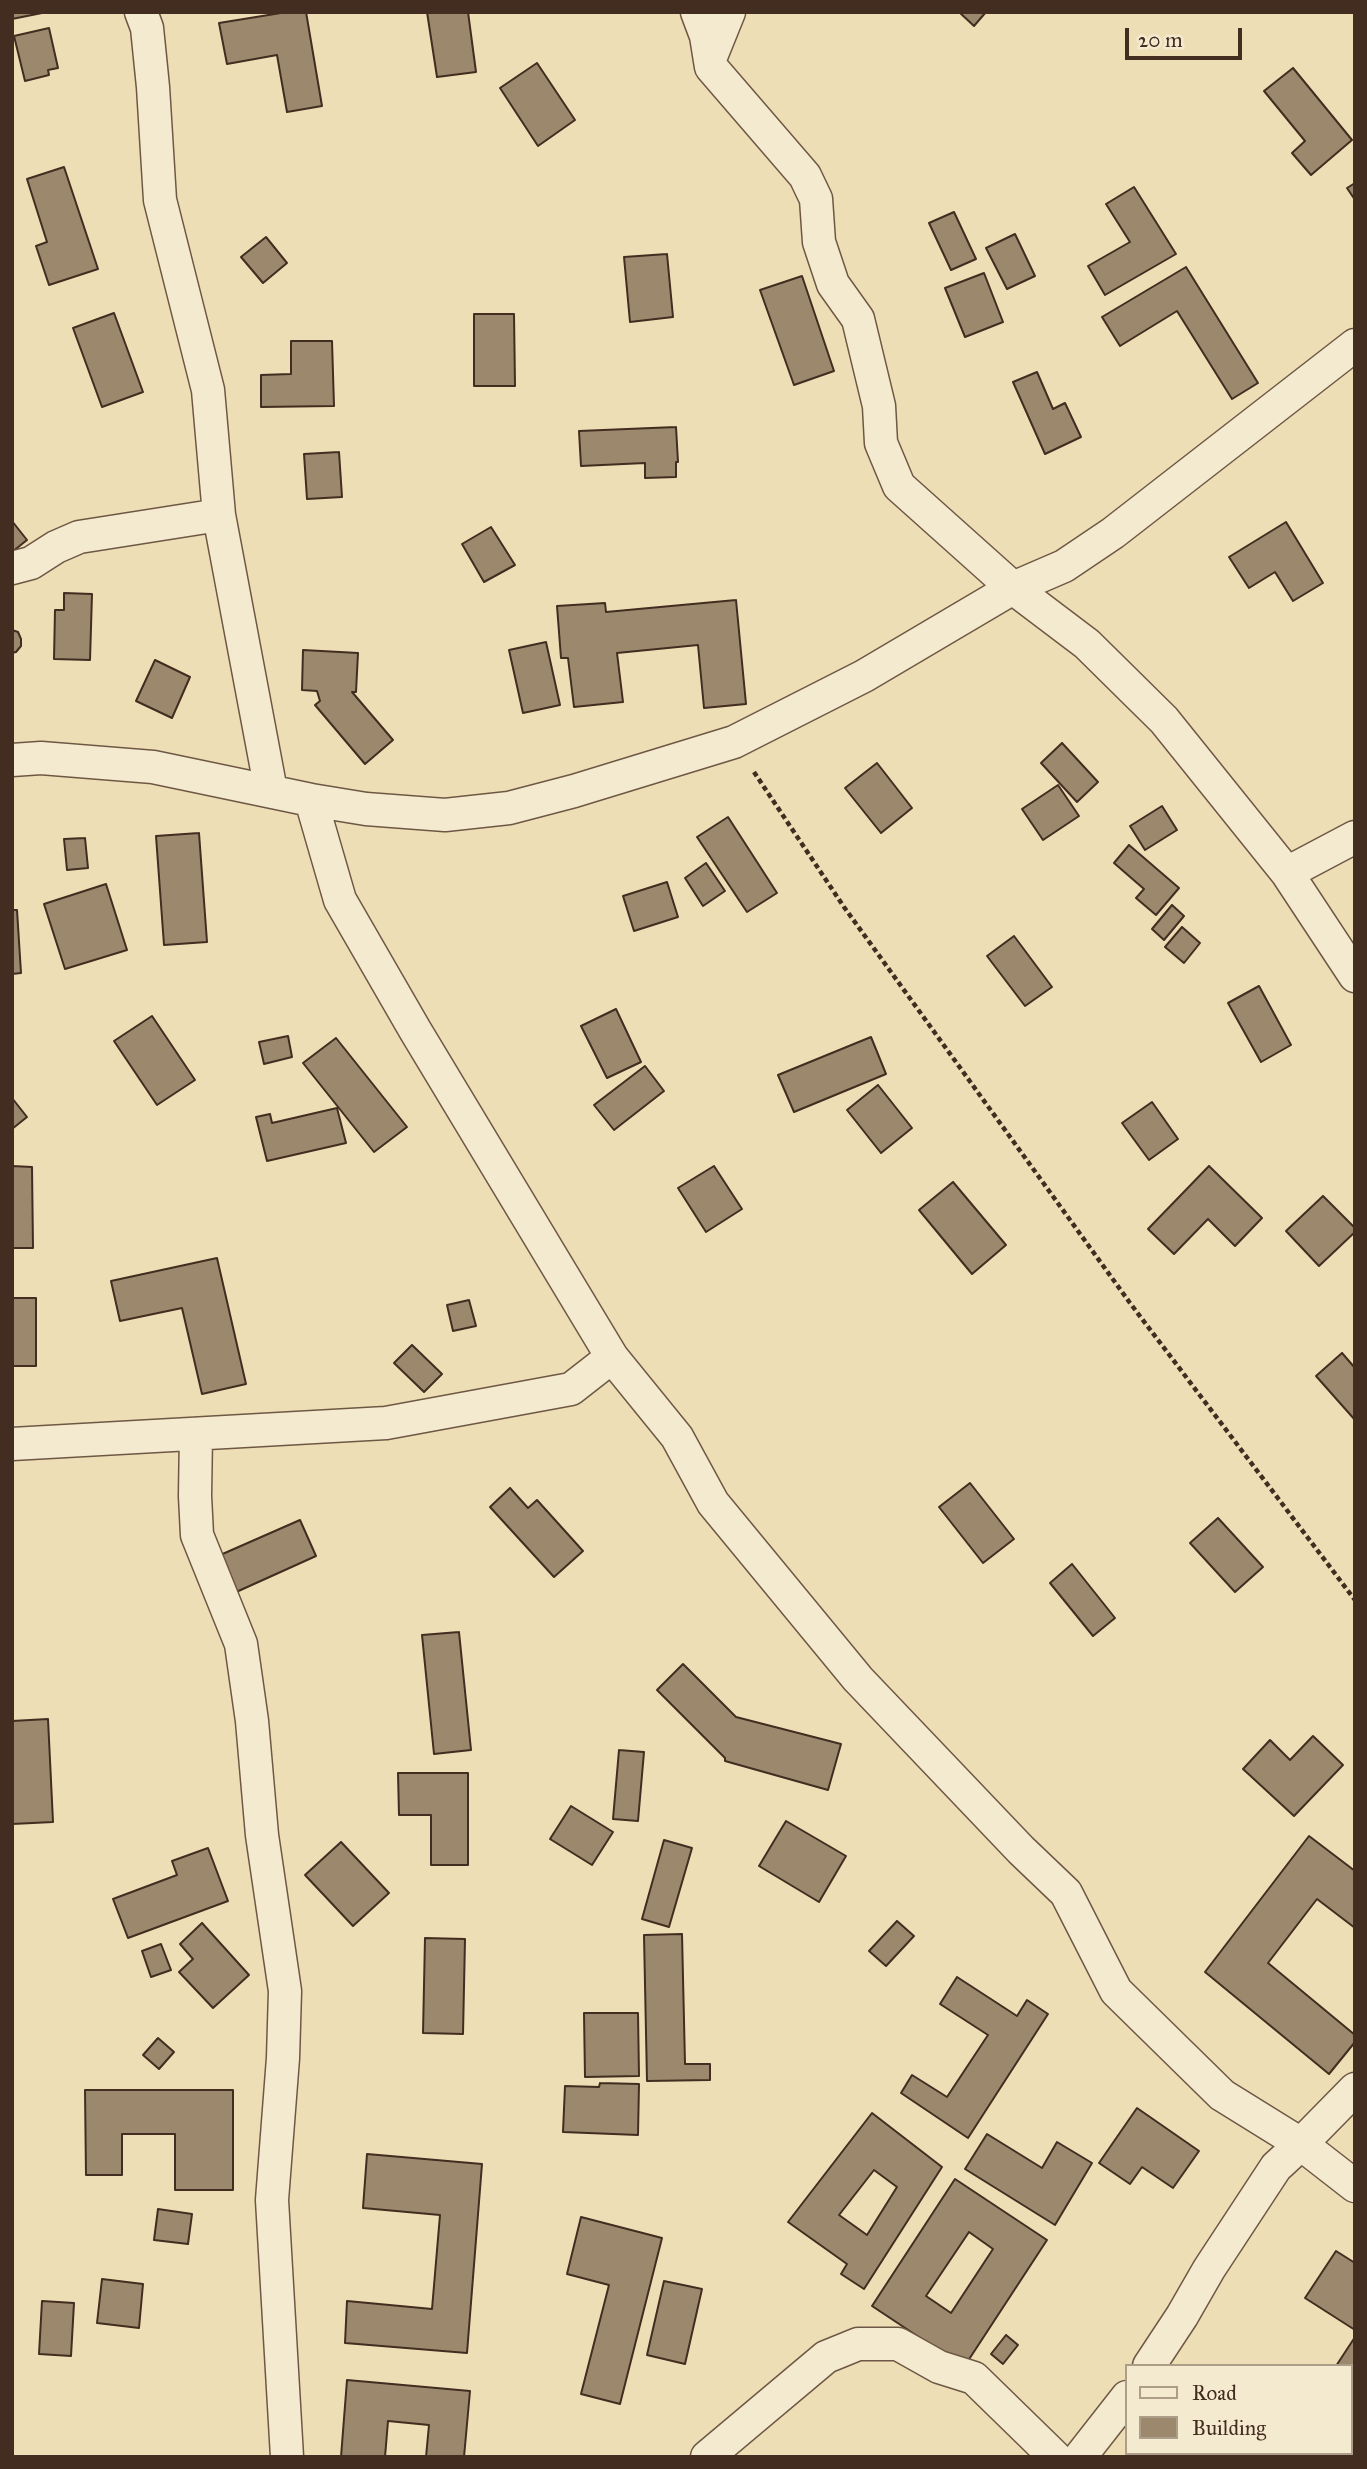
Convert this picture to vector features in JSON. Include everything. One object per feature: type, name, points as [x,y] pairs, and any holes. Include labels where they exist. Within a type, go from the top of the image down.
[{"type":"street","points":[[141,12],[147,28],[153,87],[160,200],[208,390],[219,515],[271,791]]},
{"type":"street","points":[[697,12],[706,37],[711,68],[805,176],[816,199],[819,242],[833,284],[858,319],[879,406],[881,443],[899,486],[1013,588],[1087,644],[1164,720],[1287,873],[1355,976]]},
{"type":"street","points":[[710,59],[729,12]]},
{"type":"street","points":[[12,760],[41,758],[153,767],[311,800],[366,809],[445,816],[496,809],[575,791],[734,743],[864,676],[1013,588],[1064,566],[1113,533],[1355,345]]},
{"type":"street","points":[[12,568],[31,563],[56,547],[79,537],[219,515]]},
{"type":"street","points":[[311,800],[340,900],[611,1357],[677,1437],[713,1503],[858,1679],[1021,1850],[1066,1893],[1116,1991],[1222,2095],[1301,2144],[1355,2186]]},
{"type":"street","points":[[1287,873],[1355,837]]},
{"type":"street","points":[[12,1444],[386,1423],[571,1389],[611,1357]]},
{"type":"street","points":[[196,1434],[197,1535],[241,1644],[252,1721],[265,1858],[285,1991],[283,2058],[272,2200],[287,2457]]},
{"type":"street","points":[[1150,2364],[1276,2167],[1355,2089]]},
{"type":"street","points":[[707,2457],[826,2357],[859,2344],[898,2344],[939,2367],[974,2378],[1055,2457]]},
{"type":"street","points":[[1080,2457],[1126,2399]]},
{"type":"path","points":[[734,743],[845,907],[1090,1249],[1355,1600]]},
{"type":"building","points":[[12,12],[42,12],[42,13],[12,19]]},
{"type":"building","points":[[287,12],[306,12],[322,106],[287,112],[277,55],[227,64],[219,23]]},
{"type":"building","points":[[427,12],[468,12],[476,72],[437,77]]},
{"type":"building","points":[[959,12],[986,12],[974,26]]},
{"type":"building","points":[[49,28],[58,68],[48,70],[49,75],[25,81],[14,36]]},
{"type":"building","points":[[537,63],[575,120],[538,146],[500,88]]},
{"type":"building","points":[[1293,68],[1352,140],[1311,175],[1292,153],[1305,141],[1264,91]]},
{"type":"building","points":[[64,167],[98,269],[49,285],[36,246],[47,242],[27,179]]},
{"type":"building","points":[[1355,183],[1355,200],[1347,188]]},
{"type":"building","points":[[1134,187],[1176,254],[1105,295],[1088,266],[1130,242],[1106,204]]},
{"type":"building","points":[[954,212],[976,259],[951,270],[929,223]]},
{"type":"building","points":[[1015,234],[1035,276],[1007,289],[986,248]]},
{"type":"building","points":[[266,237],[287,263],[263,283],[241,257]]},
{"type":"building","points":[[667,254],[673,317],[630,322],[624,257]]},
{"type":"building","points":[[1186,267],[1258,383],[1232,399],[1177,311],[1120,346],[1102,317]]},
{"type":"building","points":[[984,273],[1003,322],[965,337],[945,288]]},
{"type":"building","points":[[802,276],[834,371],[794,385],[760,290]]},
{"type":"building","points":[[114,313],[143,392],[102,407],[73,328]]},
{"type":"building","points":[[474,314],[514,314],[515,386],[474,386]]},
{"type":"building","points":[[291,341],[332,341],[334,406],[261,407],[261,375],[291,374]]},
{"type":"building","points":[[1037,372],[1053,409],[1065,403],[1081,437],[1045,454],[1013,382]]},
{"type":"building","points":[[676,427],[676,477],[645,478],[645,463],[581,466],[579,431]]},
{"type":"building","points":[[339,452],[342,497],[307,499],[304,454]]},
{"type":"building","points":[[12,521],[27,540],[12,552]]},
{"type":"building","points":[[1286,522],[1323,583],[1293,601],[1275,572],[1249,588],[1229,557]]},
{"type":"building","points":[[491,527],[515,565],[484,582],[462,544]]},
{"type":"building","points":[[64,593],[92,594],[90,660],[54,659],[55,610],[64,610]]},
{"type":"building","points":[[736,600],[746,704],[704,708],[698,645],[617,653],[623,702],[574,707],[568,658],[561,658],[557,606],[605,603],[606,612]]},
{"type":"building","points":[[12,630],[18,632],[21,646],[12,653]]},
{"type":"building","points":[[546,642],[560,705],[523,713],[509,650]]},
{"type":"building","points":[[303,650],[358,653],[356,692],[352,692],[393,740],[365,764],[315,705],[320,701],[317,691],[302,690]]},
{"type":"building","points":[[155,660],[190,677],[172,718],[136,701]]},
{"type":"building","points":[[1062,743],[1098,782],[1077,802],[1041,763]]},
{"type":"building","points":[[877,763],[912,808],[881,833],[845,788]]},
{"type":"building","points":[[1058,785],[1079,816],[1043,840],[1022,809]]},
{"type":"building","points":[[1162,806],[1177,830],[1145,850],[1130,826]]},
{"type":"building","points":[[728,817],[777,893],[747,912],[697,837]]},
{"type":"building","points":[[199,833],[207,942],[164,945],[156,836]]},
{"type":"building","points":[[85,838],[88,868],[67,870],[64,839]]},
{"type":"building","points":[[1129,845],[1179,888],[1156,915],[1136,898],[1144,889],[1114,863]]},
{"type":"building","points":[[706,863],[725,891],[703,906],[685,878]]},
{"type":"building","points":[[667,882],[678,917],[634,931],[623,896]]},
{"type":"building","points":[[106,884],[127,950],[65,969],[44,904]]},
{"type":"building","points":[[1172,905],[1184,916],[1164,940],[1152,929]]},
{"type":"building","points":[[12,910],[17,910],[21,973],[12,974]]},
{"type":"building","points":[[1182,927],[1200,943],[1184,963],[1165,947]]},
{"type":"building","points":[[1014,936],[1052,987],[1025,1006],[987,956]]},
{"type":"building","points":[[1259,986],[1291,1045],[1261,1062],[1228,1003]]},
{"type":"building","points":[[616,1009],[641,1062],[607,1078],[581,1026]]},
{"type":"building","points":[[152,1016],[195,1080],[157,1105],[114,1041]]},
{"type":"building","points":[[288,1036],[292,1057],[264,1064],[259,1042]]},
{"type":"building","points":[[871,1037],[886,1074],[794,1112],[778,1075]]},
{"type":"building","points":[[336,1038],[407,1127],[374,1152],[303,1063]]},
{"type":"building","points":[[645,1066],[664,1091],[614,1130],[594,1105]]},
{"type":"building","points":[[878,1085],[912,1128],[881,1153],[847,1110]]},
{"type":"building","points":[[12,1098],[27,1117],[12,1129]]},
{"type":"building","points":[[1152,1102],[1178,1139],[1149,1160],[1122,1123]]},
{"type":"building","points":[[337,1108],[346,1143],[267,1161],[256,1117],[270,1114],[272,1123]]},
{"type":"building","points":[[12,1166],[32,1167],[33,1248],[12,1248]]},
{"type":"building","points":[[714,1166],[742,1209],[706,1232],[678,1188]]},
{"type":"building","points":[[1209,1166],[1262,1218],[1235,1246],[1208,1219],[1174,1254],[1148,1229]]},
{"type":"building","points":[[953,1182],[1006,1245],[972,1274],[919,1210]]},
{"type":"building","points":[[1323,1196],[1355,1228],[1355,1232],[1319,1266],[1286,1231]]},
{"type":"building","points":[[217,1258],[246,1384],[202,1394],[182,1308],[120,1321],[111,1281]]},
{"type":"building","points":[[12,1298],[36,1298],[36,1366],[12,1366]]},
{"type":"building","points":[[469,1300],[476,1326],[453,1331],[447,1305]]},
{"type":"building","points":[[412,1345],[442,1374],[424,1392],[394,1363]]},
{"type":"building","points":[[1342,1353],[1355,1368],[1355,1420],[1316,1376]]},
{"type":"building","points":[[970,1483],[1014,1539],[983,1563],[939,1507]]},
{"type":"building","points":[[510,1488],[528,1508],[537,1500],[583,1551],[554,1577],[490,1507]]},
{"type":"building","points":[[1218,1518],[1263,1567],[1235,1592],[1190,1543]]},
{"type":"building","points":[[300,1520],[316,1556],[234,1593],[218,1556]]},
{"type":"building","points":[[1072,1564],[1115,1618],[1093,1636],[1050,1583]]},
{"type":"building","points":[[459,1632],[471,1750],[434,1754],[422,1635]]},
{"type":"building","points":[[683,1664],[736,1717],[841,1744],[828,1790],[725,1761],[657,1690]]},
{"type":"building","points":[[48,1719],[53,1822],[12,1824],[12,1721]]},
{"type":"building","points":[[1313,1736],[1343,1765],[1294,1816],[1243,1769],[1270,1740],[1290,1760]]},
{"type":"building","points":[[619,1750],[644,1752],[638,1821],[613,1819]]},
{"type":"building","points":[[398,1773],[468,1773],[468,1865],[431,1865],[431,1815],[399,1815]]},
{"type":"building","points":[[571,1806],[613,1832],[592,1865],[550,1839]]},
{"type":"building","points":[[786,1821],[846,1856],[819,1902],[759,1866]]},
{"type":"building","points":[[1309,1836],[1355,1871],[1355,1928],[1317,1899],[1268,1963],[1355,2035],[1355,2042],[1329,2074],[1205,1972]]},
{"type":"building","points":[[664,1840],[692,1848],[669,1927],[642,1919]]},
{"type":"building","points":[[341,1842],[389,1893],[353,1926],[305,1875]]},
{"type":"building","points":[[208,1848],[228,1901],[128,1938],[113,1899],[177,1875],[172,1861]]},
{"type":"building","points":[[897,1921],[914,1936],[886,1966],[869,1951]]},
{"type":"building","points":[[202,1923],[249,1975],[213,2008],[179,1972],[193,1959],[180,1944]]},
{"type":"building","points":[[682,1934],[685,2064],[710,2064],[710,2080],[647,2081],[644,1935]]},
{"type":"building","points":[[425,1938],[465,1939],[463,2034],[423,2033]]},
{"type":"building","points":[[161,1944],[171,1970],[151,1977],[142,1951]]},
{"type":"building","points":[[957,1977],[1017,2016],[1027,2000],[1048,2014],[968,2138],[901,2093],[912,2075],[947,2097],[988,2035],[940,2004]]},
{"type":"building","points":[[584,2013],[638,2013],[639,2076],[585,2077]]},
{"type":"building","points":[[158,2038],[174,2052],[159,2069],[143,2055]]},
{"type":"building","points":[[600,2083],[639,2084],[638,2135],[563,2132],[565,2086],[599,2087]]},
{"type":"building","points":[[85,2090],[233,2090],[233,2190],[175,2190],[175,2134],[122,2134],[122,2175],[86,2175]]},
{"type":"building","points":[[1137,2108],[1199,2151],[1173,2188],[1142,2167],[1130,2184],[1099,2163]]},
{"type":"building","points":[[872,2113],[942,2167],[864,2289],[841,2274],[847,2264],[788,2222]],"holes":[[[874,2170],[897,2187],[867,2235],[839,2215]]]},
{"type":"building","points":[[987,2134],[1042,2168],[1057,2142],[1092,2163],[1055,2225],[965,2169]]},
{"type":"building","points":[[367,2154],[482,2164],[467,2353],[345,2343],[347,2301],[432,2309],[440,2215],[363,2208]]},
{"type":"building","points":[[955,2179],[1047,2240],[964,2367],[872,2306]],"holes":[[[969,2232],[993,2249],[951,2313],[926,2296]]]},
{"type":"building","points":[[158,2209],[192,2214],[188,2244],[154,2240]]},
{"type":"building","points":[[581,2217],[662,2238],[620,2404],[581,2394],[609,2285],[567,2274]]},
{"type":"building","points":[[1336,2251],[1355,2263],[1355,2330],[1305,2298]]},
{"type":"building","points":[[102,2279],[143,2284],[139,2328],[97,2323]]},
{"type":"building","points":[[664,2281],[702,2289],[685,2364],[647,2355]]},
{"type":"building","points":[[42,2301],[74,2303],[71,2356],[39,2354]]},
{"type":"building","points":[[1006,2335],[1018,2345],[1003,2364],[991,2354]]},
{"type":"building","points":[[1355,2337],[1353,2414],[1353,2364],[1337,2364]]},
{"type":"building","points":[[347,2380],[470,2391],[464,2457],[426,2457],[429,2425],[388,2421],[385,2457],[341,2457]]}]
